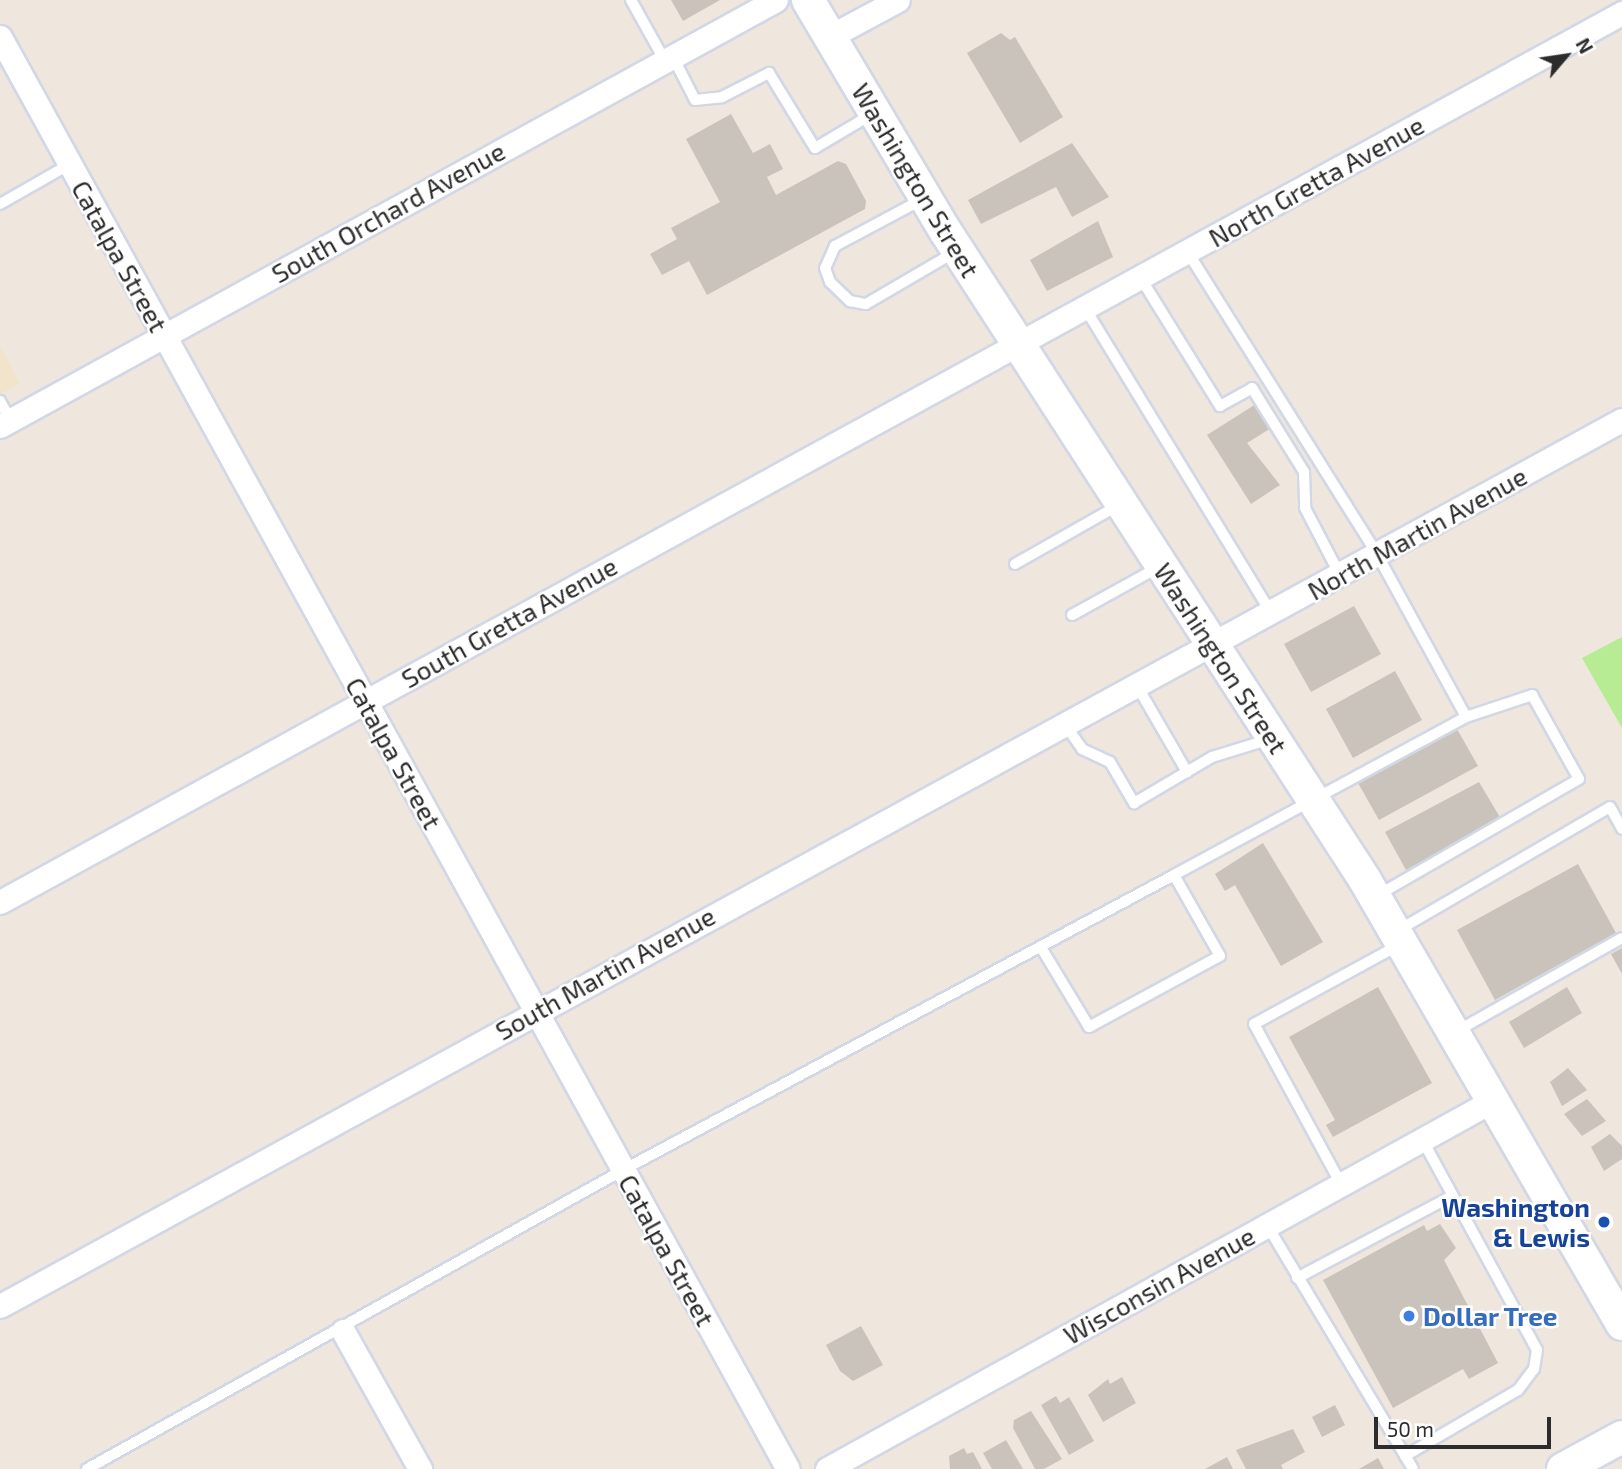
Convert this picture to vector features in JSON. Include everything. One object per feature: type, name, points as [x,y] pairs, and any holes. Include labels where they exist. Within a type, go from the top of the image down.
[{"type":"main road","name":"Washington Street","points":[[808,0],[925,198],[1374,898],[1492,1101],[1617,1305]]},
{"type":"main road","points":[[1563,1469],[1622,1437]]},
{"type":"street","name":"South Orchard Avenue","points":[[3,416],[164,335],[776,0]]},
{"type":"street","points":[[829,37],[898,0]]},
{"type":"street","name":"North Gretta Avenue","points":[[1018,344],[1187,251],[1619,22]]},
{"type":"street","name":"Catalpa Street","points":[[0,37],[788,1469]]},
{"type":"street","name":"South Gretta Avenue","points":[[0,902],[1018,344]]},
{"type":"street","name":"North Martin Avenue","points":[[1210,642],[1272,613],[1378,556],[1622,420]]},
{"type":"street","name":"South Martin Avenue","points":[[0,1306],[1210,642]]},
{"type":"street","name":"Wisconsin Avenue","points":[[827,1469],[1492,1101]]},
{"type":"street","points":[[343,1331],[420,1469]]},
{"type":"lane","points":[[631,0],[695,100],[722,97],[769,74],[815,148],[874,113]]},
{"type":"lane","points":[[0,204],[70,164]]},
{"type":"lane","points":[[925,198],[835,246],[825,268],[830,282],[850,301],[866,304],[958,250]]},
{"type":"lane","points":[[1187,251],[1378,556],[1466,718]]},
{"type":"lane","points":[[1140,277],[1220,406],[1252,388],[1304,472],[1305,508],[1340,575]]},
{"type":"lane","points":[[1085,308],[1272,613]]},
{"type":"lane","points":[[1015,564],[1121,503]]},
{"type":"lane","points":[[1072,615],[1161,566]]},
{"type":"lane","points":[[1136,684],[1186,772]]},
{"type":"lane","points":[[88,1469],[343,1331],[623,1170],[1042,948],[1311,799],[1466,718],[1532,695],[1579,779],[1374,898]]},
{"type":"lane","points":[[1063,723],[1082,749],[1110,762],[1134,803],[1212,757],[1273,738]]},
{"type":"lane","points":[[1341,1184],[1254,1024],[1611,807],[1622,829]]},
{"type":"lane","points":[[1042,948],[1089,1027],[1220,956],[1174,875]]},
{"type":"lane","points":[[1453,1033],[1622,938]]},
{"type":"lane","points":[[1405,1456],[1518,1390],[1534,1368],[1533,1338],[1422,1139]]},
{"type":"lane","points":[[1297,1278],[1452,1196]]},
{"type":"lane","points":[[1267,1225],[1413,1469]]},
{"type":"shaded area","points":[[0,346],[20,383],[0,394]]},
{"type":"green space","points":[[1622,637],[1622,728],[1582,658]]},
{"type":"building","points":[[671,0],[720,0],[683,21]]},
{"type":"building","points":[[1001,33],[1010,40],[1015,37],[1063,117],[1020,143],[967,53]]},
{"type":"building","points":[[731,114],[753,153],[770,144],[783,169],[767,177],[776,195],[838,161],[846,164],[866,201],[865,209],[707,295],[689,261],[662,275],[650,254],[677,239],[671,228],[720,202],[686,139]]},
{"type":"building","points":[[1072,143],[1109,197],[1072,217],[1056,187],[981,224],[968,200]]},
{"type":"building","points":[[1098,221],[1113,257],[1047,291],[1030,260]]},
{"type":"building","points":[[1256,404],[1271,428],[1247,443],[1280,485],[1251,504],[1207,435]]},
{"type":"building","points":[[1354,606],[1381,654],[1311,692],[1284,644]]},
{"type":"building","points":[[1395,671],[1422,720],[1353,758],[1326,709]]},
{"type":"building","points":[[1457,729],[1478,766],[1379,820],[1358,783]]},
{"type":"building","points":[[1479,782],[1501,819],[1406,870],[1385,832]]},
{"type":"building","points":[[1263,843],[1323,942],[1281,966],[1235,885],[1225,891],[1215,874]]},
{"type":"building","points":[[1578,864],[1616,933],[1495,1000],[1457,930]]},
{"type":"building","points":[[1622,948],[1622,974],[1611,954]]},
{"type":"building","points":[[1378,987],[1432,1083],[1333,1137],[1326,1125],[1335,1120],[1289,1037]]},
{"type":"building","points":[[1567,987],[1582,1013],[1524,1048],[1509,1022]]},
{"type":"building","points":[[1568,1068],[1587,1090],[1562,1106],[1550,1082]]},
{"type":"building","points":[[1587,1099],[1606,1121],[1582,1136],[1564,1114]]},
{"type":"building","points":[[1610,1134],[1622,1146],[1622,1159],[1604,1171],[1591,1147]]},
{"type":"building","name":"Dollar Tree","points":[[1440,1224],[1456,1248],[1444,1260],[1498,1363],[1469,1379],[1463,1369],[1393,1408],[1323,1280],[1424,1225],[1427,1231]]},
{"type":"building","points":[[861,1326],[883,1365],[853,1381],[840,1371],[826,1345]]},
{"type":"building","points":[[1122,1377],[1136,1403],[1103,1422],[1088,1395],[1108,1379],[1110,1384]]},
{"type":"building","points":[[1056,1396],[1060,1403],[1069,1397],[1094,1441],[1069,1455],[1041,1405]]},
{"type":"building","points":[[1335,1405],[1345,1425],[1322,1437],[1312,1417]]},
{"type":"building","points":[[1031,1411],[1062,1459],[1044,1469],[1035,1469],[1013,1428],[1014,1420]]},
{"type":"building","points":[[1293,1429],[1305,1452],[1281,1465],[1283,1469],[1246,1469],[1236,1450]]},
{"type":"building","points":[[1006,1440],[1023,1469],[992,1469],[983,1453]]},
{"type":"building","points":[[964,1448],[967,1454],[973,1452],[982,1469],[950,1469],[949,1456]]},
{"type":"building","points":[[1227,1457],[1233,1469],[1205,1469]]},
{"type":"building","points":[[1378,1458],[1384,1469],[1359,1469]]},
{"type":"place","name":"Washington & Lewis","points":[[1604,1222]]},
{"type":"place","name":"Dollar Tree","points":[[1409,1316]]}]
